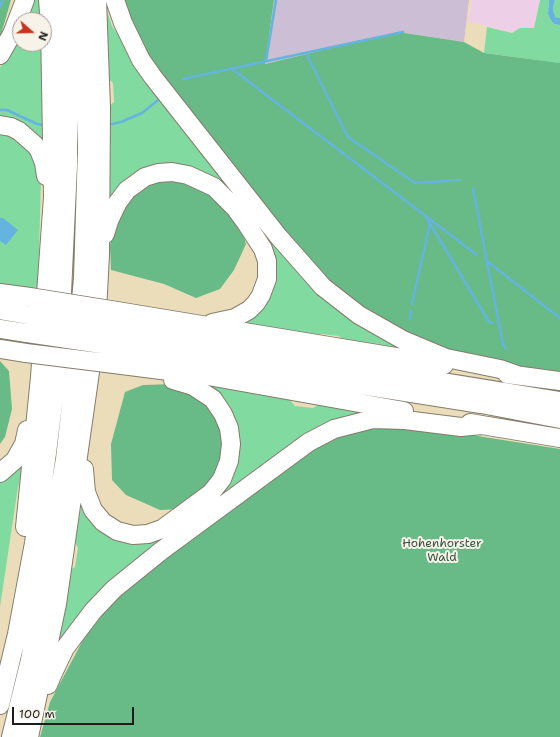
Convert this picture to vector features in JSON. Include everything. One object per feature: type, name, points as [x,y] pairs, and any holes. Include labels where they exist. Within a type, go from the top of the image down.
[{"type":"highway","points":[[0,56],[12,34],[25,0]]},
{"type":"highway","points":[[16,634],[11,614],[23,543],[40,377],[53,171],[50,25],[48,0]]},
{"type":"highway","points":[[0,705],[34,543],[56,380],[68,165],[68,104],[64,0]]},
{"type":"highway","points":[[11,737],[30,660],[65,459],[74,379],[83,278],[88,148],[82,0]]},
{"type":"highway","points":[[30,737],[57,604],[96,330],[100,255],[101,108],[97,0]]},
{"type":"highway","points":[[115,0],[123,23],[138,54],[153,77],[278,236],[324,287],[359,315],[403,340],[446,358],[500,369],[517,375]]},
{"type":"highway","points":[[0,125],[11,127],[19,132],[31,141],[39,150],[46,173],[49,249]]},
{"type":"highway","points":[[100,255],[109,221],[118,202],[127,190],[145,177],[158,173],[172,172],[188,175],[214,187],[234,208],[260,244],[267,261],[267,278],[261,295],[249,310],[235,318],[218,323],[199,324],[110,319]]},
{"type":"highway","points":[[0,293],[30,306],[110,319],[560,401]]},
{"type":"highway","points":[[0,310],[30,306]]},
{"type":"highway","points":[[199,324],[333,348],[477,371],[560,381]]},
{"type":"highway","points":[[0,329],[27,333],[107,354],[132,366],[193,386],[212,399],[223,414],[229,428],[231,444],[229,461],[222,479],[211,493],[162,529],[148,534],[132,535],[117,531],[103,522],[93,510],[86,492],[84,475],[89,428],[86,403]]},
{"type":"highway","points":[[0,349],[26,352],[107,354],[480,404],[560,419]]},
{"type":"highway","points":[[132,366],[208,376],[560,438]]},
{"type":"highway","points":[[0,473],[15,460],[24,444],[40,377]]},
{"type":"highway","points":[[30,737],[53,673],[65,648],[93,611],[114,589],[161,550],[309,442],[334,429],[373,419],[404,420],[461,427],[482,425]]},
{"type":"shaded area","points":[[274,0],[469,0],[464,42],[398,32],[265,64]]},
{"type":"shaded area","points":[[472,0],[540,0],[534,28],[520,28],[512,33],[468,21]]},
{"type":"green space","points":[[0,0],[11,0],[0,38]]},
{"type":"green space","points":[[29,0],[41,0],[42,12],[25,12]]},
{"type":"green space","points":[[118,0],[274,0],[265,64],[398,32],[464,42],[484,53],[560,63],[560,372],[511,365],[430,345],[366,315],[314,270],[163,84]]},
{"type":"green space","points":[[540,0],[549,0],[548,14],[550,19],[554,24],[560,25],[560,63],[484,53],[487,27],[512,33],[520,28],[534,28]]},
{"type":"green space","points":[[555,0],[560,0],[560,18],[556,18],[554,13],[553,8]]},
{"type":"green space","points":[[104,2],[112,26],[149,81],[416,353],[345,344],[339,336],[321,334],[315,339],[231,326],[265,297],[255,227],[107,208],[108,107],[114,102],[113,83],[108,78]]},
{"type":"green space","points":[[12,42],[12,52],[43,52],[45,148],[0,121],[0,68]]},
{"type":"green space","points":[[0,129],[30,146],[41,180],[38,290],[0,287]]},
{"type":"green space","points":[[177,177],[219,198],[243,234],[246,244],[234,270],[220,289],[196,298],[164,284],[111,270],[110,246],[112,228],[118,211],[140,185]]},
{"type":"green space","points":[[0,361],[9,371],[12,409],[5,437],[0,444]]},
{"type":"green space","points":[[187,379],[289,399],[295,406],[313,408],[320,404],[399,414],[253,478],[54,655],[62,627],[70,570],[75,567],[78,548],[75,542],[82,502],[135,542],[214,497]]},
{"type":"green space","points":[[173,384],[203,398],[224,426],[219,473],[182,509],[160,510],[126,495],[112,480],[111,444],[125,392],[143,385]]},
{"type":"green space","name":"Hohenhorster Wald","points":[[408,425],[560,449],[560,737],[40,737],[50,702],[83,640],[119,593],[311,449],[352,429]]},
{"type":"green space","points":[[26,457],[18,487],[0,607],[0,479]]},
{"type":"water","points":[[549,0],[555,0],[553,8],[554,13],[556,18],[560,18],[560,25],[554,24],[550,19],[548,14]]},
{"type":"water","points":[[0,218],[3,218],[18,230],[6,245],[0,241]]},
{"type":"waterway","points":[[0,7],[3,0]]},
{"type":"waterway","points":[[266,61],[276,0]]},
{"type":"waterway","points":[[183,79],[403,32]]},
{"type":"waterway","points":[[306,53],[348,137],[415,183],[461,180]]},
{"type":"waterway","points":[[232,69],[477,255]]},
{"type":"waterway","points":[[112,124],[121,122],[142,113],[158,100]]},
{"type":"waterway","points":[[0,110],[7,110],[37,124],[43,125]]},
{"type":"waterway","points":[[473,189],[503,344],[506,348]]},
{"type":"waterway","points":[[426,217],[489,322],[492,323]]},
{"type":"waterway","points":[[412,304],[430,223]]},
{"type":"waterway","points":[[488,262],[560,318]]},
{"type":"waterway","points":[[410,319],[411,311]]}]
